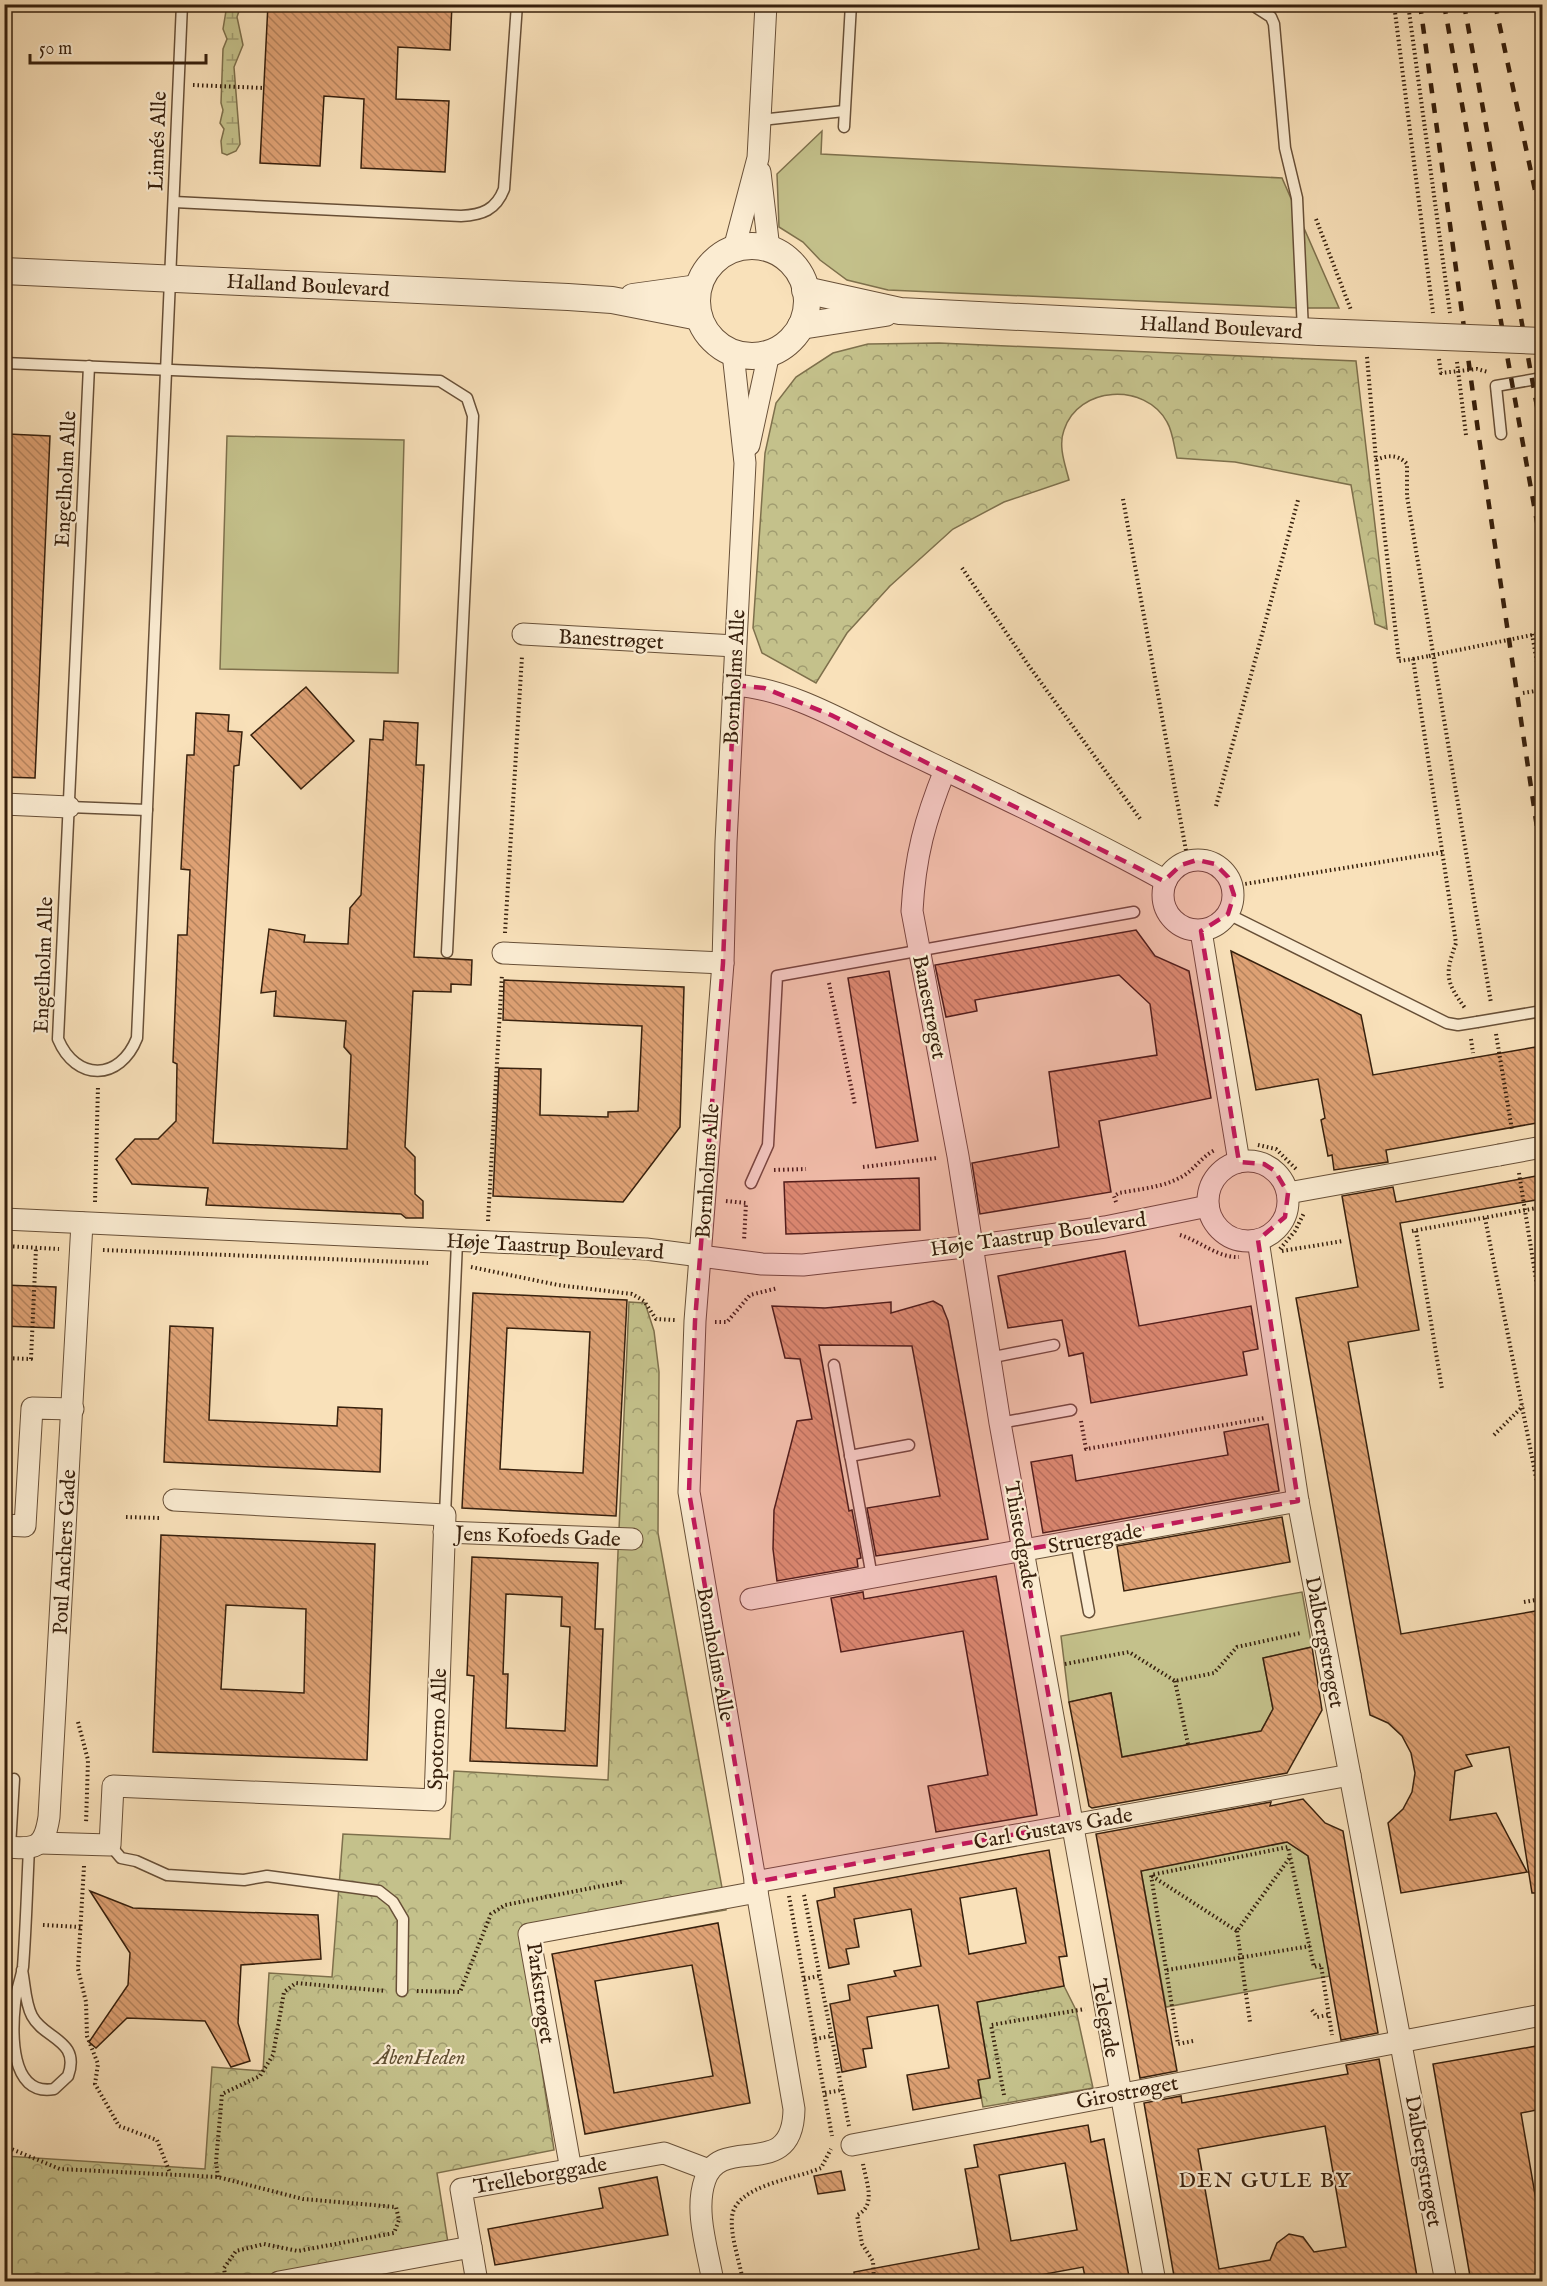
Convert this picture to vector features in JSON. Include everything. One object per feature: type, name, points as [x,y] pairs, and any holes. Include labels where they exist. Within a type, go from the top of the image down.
[{"type":"street","points":[[734,249],[758,158],[766,4]]},
{"type":"street","points":[[758,158],[769,249]]},
{"type":"street","points":[[752,246],[769,249],[783,256],[794,267],[805,290],[806,311],[801,326],[792,339],[769,353],[748,356],[733,353],[719,346],[708,335],[699,317],[698,288],[705,271],[718,257],[734,249],[752,246]]},
{"type":"street","name":"Halland Boulevard","points":[[4,271],[612,300],[699,317]]},
{"type":"street","name":"Halland Boulevard","points":[[612,300],[698,288]]},
{"type":"street","name":"Halland Boulevard","points":[[805,290],[900,311],[1542,341]]},
{"type":"street","name":"Halland Boulevard","points":[[801,326],[900,311]]},
{"type":"street","name":"Bornholms Alle","points":[[733,353],[745,463]]},
{"type":"street","name":"Bornholms Alle","points":[[709,2170],[723,2160],[769,2153],[779,2148],[786,2141],[794,2124],[793,2094],[689,1492],[695,1321],[723,963],[735,646],[745,463],[769,353]]},
{"type":"street","name":"Banestrøget","points":[[523,634],[735,646]]},
{"type":"street","points":[[734,685],[764,688],[831,715],[1058,824],[1166,881]]},
{"type":"street","name":"Banestrøget","points":[[945,770],[925,820],[915,869],[912,910],[973,1246]]},
{"type":"street","points":[[4,804],[69,807]]},
{"type":"street","points":[[1206,861],[1215,864],[1223,870],[1232,886],[1232,905],[1228,914],[1221,922],[1201,931],[1191,930],[1173,920],[1163,902],[1166,881],[1174,869],[1188,862],[1206,861]]},
{"type":"street","points":[[1201,931],[1239,1162]]},
{"type":"street","points":[[503,953],[723,963]]},
{"type":"street","points":[[1288,1193],[1542,1147]]},
{"type":"street","points":[[1252,1161],[1275,1171],[1288,1193],[1288,1205],[1278,1227],[1260,1248],[1231,1238],[1220,1230],[1212,1219],[1208,1206],[1208,1196],[1215,1178],[1230,1165],[1239,1162],[1252,1161]]},
{"type":"street","name":"Høje Taastrup Boulevard","points":[[4,1219],[646,1249],[742,1262],[803,1265],[973,1246],[1105,1227],[1208,1206]]},
{"type":"street","name":"Poul Anchers Gade","points":[[21,1846],[46,1831],[49,1817],[80,1250],[88,1223]]},
{"type":"street","name":"Thistedgade","points":[[973,1246],[1000,1423],[1071,1824]]},
{"type":"street","name":"Dalbergstrøget","points":[[1260,1248],[1298,1501],[1446,2282]]},
{"type":"street","points":[[15,1525],[32,1408],[73,1409]]},
{"type":"street","points":[[174,1500],[445,1523]]},
{"type":"street","name":"Struergade","points":[[751,1599],[1298,1501]]},
{"type":"street","name":"Jens Kofoeds Gade","points":[[445,1523],[632,1539]]},
{"type":"street","name":"Spotorno Alle","points":[[110,1845],[113,1786],[435,1800],[445,1523]]},
{"type":"street","name":"Carl Gustavs Gade","points":[[756,1887],[800,1874],[1350,1775]]},
{"type":"street","name":"Telegade","points":[[1071,1824],[1155,2282]]},
{"type":"street","points":[[21,1846],[110,1845]]},
{"type":"street","name":"Parkstrøget","points":[[571,2170],[529,1934],[756,1887]]},
{"type":"street","points":[[1402,2041],[1542,2015]]},
{"type":"street","name":"Girostrøget","points":[[856,2144],[1402,2041]]},
{"type":"street","name":"Trelleborggade","points":[[477,2282],[461,2190],[664,2153],[709,2170]]},
{"type":"street","points":[[709,2170],[702,2190],[701,2208],[713,2282]]},
{"type":"street","points":[[279,2282],[471,2247]]},
{"type":"lane","name":"Linnés Alle","points":[[171,278],[182,4]]},
{"type":"lane","points":[[174,202],[461,216],[483,214],[499,201],[504,189],[517,4]]},
{"type":"lane","points":[[844,127],[851,4]]},
{"type":"lane","points":[[1257,8],[1271,16],[1274,24],[1285,148],[1297,198],[1311,332]]},
{"type":"lane","points":[[761,120],[844,111]]},
{"type":"lane","points":[[99,1071],[111,1069],[123,1062],[131,1053],[137,1038],[171,278]]},
{"type":"lane","points":[[4,363],[440,381],[467,398],[473,416],[447,952]]},
{"type":"lane","name":"Engelholm Alle","points":[[89,366],[58,1039],[65,1054],[76,1064],[99,1071]]},
{"type":"lane","points":[[1501,434],[1496,386],[1542,378]]},
{"type":"lane","points":[[69,807],[147,810]]},
{"type":"lane","points":[[751,1183],[768,1145],[777,976],[1134,912]]},
{"type":"lane","points":[[1228,914],[1447,1023],[1473,1023],[1542,1011]]},
{"type":"lane","points":[[445,1523],[458,1242]]},
{"type":"lane","points":[[989,1358],[1054,1345]]},
{"type":"lane","points":[[834,1365],[872,1577]]},
{"type":"lane","points":[[1000,1423],[1071,1410]]},
{"type":"lane","points":[[850,1456],[909,1445]]},
{"type":"lane","points":[[1076,1542],[1089,1612]]},
{"type":"lane","points":[[14,1779],[26,1924],[22,1970],[15,2001],[13,2042],[19,2068],[31,2084],[42,2089],[54,2088],[68,2076],[69,2058],[63,2043],[36,2022],[31,2015],[22,1970]]},
{"type":"lane","points":[[110,1845],[121,1858],[136,1861],[167,1875],[244,1880],[267,1876],[379,1892],[393,1902],[403,1918],[402,1991]]},
{"type":"path","points":[[1394,4],[1435,325]]},
{"type":"path","points":[[1408,4],[1450,315]]},
{"type":"path","points":[[212,86],[264,88]]},
{"type":"path","points":[[1438,349],[1441,373],[1477,369],[1488,372],[1496,386]]},
{"type":"path","points":[[1457,361],[1467,435]]},
{"type":"path","points":[[1376,460],[1393,456],[1402,458],[1407,464],[1407,496],[1492,1012]]},
{"type":"path","points":[[1123,499],[1188,862]]},
{"type":"path","points":[[1216,806],[1298,500]]},
{"type":"path","points":[[962,568],[1029,666],[1141,820]]},
{"type":"path","points":[[1399,661],[1542,633]]},
{"type":"path","points":[[1523,693],[1542,690],[1532,634]]},
{"type":"path","points":[[1413,659],[1456,942],[1449,965],[1450,988],[1473,1023]]},
{"type":"path","points":[[1232,886],[1444,852]]},
{"type":"path","points":[[826,968],[855,1105]]},
{"type":"path","points":[[1494,1024],[1510,1154],[1542,1317]]},
{"type":"path","points":[[88,1223],[99,1071]]},
{"type":"path","points":[[863,1167],[958,1156]]},
{"type":"path","points":[[757,1170],[806,1169]]},
{"type":"path","points":[[704,1199],[746,1203],[742,1262]]},
{"type":"path","points":[[1442,1389],[1414,1231],[1542,1207]]},
{"type":"path","points":[[1485,1218],[1524,1406],[1542,1508]]},
{"type":"path","points":[[1260,1248],[1343,1241]]},
{"type":"path","points":[[4,1246],[457,1264],[558,1285],[632,1293],[644,1301],[656,1319],[727,1322]]},
{"type":"path","points":[[4,1358],[31,1359],[36,1248]]},
{"type":"path","points":[[1494,1435],[1524,1406]]},
{"type":"path","points":[[1071,1410],[1078,1408],[1086,1449],[1284,1415]]},
{"type":"path","points":[[1524,1602],[1542,1599]]},
{"type":"path","points":[[1044,1668],[1129,1652],[1175,1681],[1214,1673],[1237,1647],[1323,1629]]},
{"type":"path","points":[[1175,1681],[1188,1744]]},
{"type":"path","points":[[85,1844],[78,1969],[86,2002],[87,2036],[98,2064],[95,2084],[119,2126],[156,2140],[170,2173]]},
{"type":"path","points":[[1151,1875],[1288,1847],[1314,1967],[1321,1965],[1335,2053]]},
{"type":"path","points":[[1250,2022],[1237,1931],[1291,1856]]},
{"type":"path","points":[[800,1874],[842,2090],[868,2205],[865,2212],[857,2215],[862,2244],[873,2261],[874,2282]]},
{"type":"path","points":[[1151,1875],[1237,1931]]},
{"type":"path","points":[[1151,1875],[1178,2044],[1193,2041]]},
{"type":"path","points":[[218,2177],[216,2162],[222,2094],[260,2076],[273,2055],[284,1992],[296,1983],[365,1991],[460,1992],[491,1914],[505,1905],[622,1882]]},
{"type":"path","points":[[26,1924],[81,1927]]},
{"type":"path","points":[[1167,1970],[1310,1946]]},
{"type":"path","points":[[804,1979],[819,1976]]},
{"type":"path","points":[[1007,2114],[991,2025],[1104,2006]]},
{"type":"path","points":[[1312,2010],[1317,2017],[1328,2015]]},
{"type":"path","points":[[815,2038],[831,2036]]},
{"type":"path","points":[[825,2093],[842,2090]]},
{"type":"path","points":[[4,2146],[60,2169],[218,2177],[303,2199],[396,2207],[399,2220],[394,2233],[298,2251],[264,2244],[236,2251],[224,2268],[226,2282]]},
{"type":"highlighted area","points":[[734,685],[764,688],[831,715],[1164,881],[1181,865],[1197,860],[1215,864],[1228,877],[1234,895],[1228,914],[1201,931],[1239,1162],[1264,1164],[1275,1171],[1288,1193],[1285,1217],[1258,1240],[1298,1501],[1023,1550],[1071,1824],[755,1882],[689,1492],[695,1321],[723,963]]},
{"type":"green space","points":[[227,5],[241,5],[237,17],[243,45],[234,67],[240,144],[236,151],[227,155],[222,153],[221,141],[224,129],[220,123],[223,110],[221,103],[223,49],[227,39],[223,29]]},
{"type":"green space","points":[[822,131],[821,154],[1282,178],[1339,308],[888,290],[847,280],[820,260],[803,242],[779,227],[777,174]]},
{"type":"green space","points":[[939,343],[1356,361],[1387,629],[1375,624],[1351,485],[1235,462],[1177,458],[1169,426],[1157,409],[1144,400],[1128,395],[1112,394],[1083,405],[1072,415],[1064,430],[1062,449],[1069,480],[1004,502],[953,529],[890,586],[847,633],[816,683],[762,653],[753,628],[765,453],[776,403],[796,377],[833,353],[868,344]]},
{"type":"green space","points":[[227,436],[404,440],[398,673],[220,669]]},
{"type":"green space","name":"ÅbenHeden","points":[[629,1302],[645,1303],[654,1331],[659,1372],[658,1533],[726,1910],[523,1945],[554,2150],[437,2173],[448,2243],[235,2281],[5,2282],[5,2156],[205,2169],[212,2067],[263,2071],[269,1973],[332,1977],[343,1834],[450,1839],[454,1771],[608,1780]]},
{"type":"green space","points":[[1302,1592],[1312,1647],[1263,1658],[1273,1709],[1261,1731],[1122,1757],[1111,1693],[1069,1702],[1061,1636]]},
{"type":"green space","points":[[1287,1842],[1308,1856],[1330,1976],[1166,2007],[1141,1871]]},
{"type":"green space","points":[[1064,1986],[1076,2010],[1093,2088],[983,2107],[978,2080],[990,2077],[977,2002]]},
{"type":"building","points":[[268,4],[452,4],[450,50],[398,47],[396,99],[449,101],[445,172],[361,168],[364,99],[324,96],[320,166],[260,163]]},
{"type":"building","points":[[8,434],[50,436],[35,778],[4,777],[4,517]]},
{"type":"building","points":[[306,687],[354,741],[301,789],[251,735]]},
{"type":"building","points":[[196,713],[229,715],[228,731],[242,732],[239,765],[234,766],[213,1143],[347,1149],[351,1055],[344,1047],[346,1021],[274,1016],[276,991],[261,993],[269,929],[305,935],[304,942],[348,944],[350,908],[361,895],[370,739],[383,740],[384,721],[418,723],[416,765],[424,765],[414,957],[472,960],[471,985],[451,984],[451,992],[413,991],[405,1147],[415,1157],[415,1194],[423,1201],[423,1218],[406,1218],[401,1214],[206,1205],[208,1188],[132,1184],[116,1159],[135,1139],[158,1139],[176,1121],[177,1064],[173,1062],[178,935],[187,935],[190,870],[181,869],[187,755],[194,755]]},
{"type":"building","points":[[1136,930],[1155,956],[1189,971],[1211,1098],[1099,1121],[1111,1192],[980,1214],[972,1163],[1059,1147],[1049,1072],[1157,1055],[1150,1004],[1119,975],[975,1000],[977,1011],[946,1017],[935,965]]},
{"type":"building","points":[[1231,951],[1361,1015],[1373,1075],[1542,1046],[1542,1122],[1386,1150],[1388,1162],[1334,1170],[1332,1155],[1328,1156],[1321,1120],[1325,1118],[1318,1079],[1256,1090]]},
{"type":"building","points":[[889,971],[918,1141],[876,1148],[848,978]]},
{"type":"building","points":[[504,980],[684,987],[680,1127],[623,1202],[493,1196],[499,1068],[541,1069],[540,1115],[608,1117],[608,1112],[638,1111],[642,1026],[503,1020]]},
{"type":"building","points":[[1542,1175],[1542,1199],[1400,1223],[1419,1330],[1348,1342],[1401,1634],[1542,1610],[1542,1893],[1532,1893],[1509,1747],[1466,1755],[1472,1766],[1455,1771],[1450,1820],[1496,1813],[1527,1872],[1401,1893],[1388,1823],[1403,1809],[1412,1792],[1415,1773],[1411,1753],[1402,1736],[1388,1723],[1370,1715],[1296,1298],[1358,1287],[1342,1196],[1393,1187],[1396,1202]]},
{"type":"building","points":[[919,1178],[920,1230],[786,1234],[784,1182]]},
{"type":"building","points":[[1125,1251],[1139,1326],[1251,1306],[1258,1349],[1243,1352],[1247,1375],[1091,1403],[1083,1353],[1069,1356],[1062,1320],[1008,1328],[998,1276]]},
{"type":"building","points":[[4,1285],[56,1287],[54,1328],[4,1326]]},
{"type":"building","points":[[473,1293],[627,1300],[616,1516],[462,1508]],"holes":[[[507,1328],[590,1332],[583,1473],[500,1469]]]},
{"type":"building","points":[[933,1301],[942,1306],[948,1321],[988,1539],[876,1556],[867,1508],[940,1496],[912,1346],[819,1345],[849,1511],[852,1510],[861,1558],[857,1559],[858,1567],[777,1581],[773,1549],[774,1510],[797,1421],[812,1419],[800,1359],[785,1358],[772,1306],[825,1308],[891,1302],[891,1313]]},
{"type":"building","points":[[170,1326],[213,1328],[209,1420],[337,1426],[338,1407],[382,1409],[380,1472],[164,1462]]},
{"type":"building","points":[[1268,1424],[1279,1491],[1043,1533],[1031,1462],[1072,1455],[1076,1481],[1228,1455],[1224,1432]]},
{"type":"building","points":[[1282,1517],[1290,1562],[1124,1591],[1117,1546]]},
{"type":"building","points":[[161,1535],[375,1544],[367,1760],[153,1752]],"holes":[[[226,1605],[306,1609],[304,1693],[221,1689]]]},
{"type":"building","points":[[472,1557],[598,1563],[595,1629],[603,1629],[597,1766],[470,1761],[474,1676],[467,1675]],"holes":[[[506,1594],[562,1597],[561,1626],[570,1627],[565,1731],[506,1728],[508,1674],[503,1674]]]},
{"type":"building","points":[[996,1576],[1037,1815],[936,1832],[928,1786],[988,1775],[963,1631],[841,1652],[831,1598],[863,1592],[864,1599]]},
{"type":"building","points":[[1312,1647],[1322,1710],[1287,1773],[1092,1808],[1089,1806],[1069,1702],[1111,1693],[1122,1757],[1261,1731],[1273,1709],[1263,1658]]},
{"type":"building","points":[[1303,1799],[1325,1823],[1343,1831],[1378,2033],[1341,2040],[1308,1856],[1287,1842],[1141,1871],[1177,2071],[1140,2078],[1096,1834],[1271,1802],[1270,1806]]},
{"type":"building","points":[[1049,1850],[1067,1956],[1059,1957],[1064,1986],[977,2002],[990,2078],[978,2080],[981,2098],[913,2110],[907,2075],[949,2068],[938,2005],[867,2017],[872,2048],[863,2049],[866,2067],[842,2072],[830,2004],[850,2000],[848,1985],[896,1976],[894,1971],[921,1966],[911,1909],[854,1919],[859,1947],[846,1949],[849,1964],[829,1968],[817,1901],[835,1897],[834,1888]],"holes":[[[1016,1888],[1026,1943],[969,1954],[960,1898]]]},
{"type":"building","points":[[90,1891],[133,1908],[318,1915],[321,1959],[241,1965],[238,2023],[250,2061],[231,2067],[205,2021],[127,2018],[96,2048],[89,2042],[128,1985],[130,1953]]},
{"type":"building","points":[[718,1923],[750,2103],[585,2134],[552,1954]],"holes":[[[692,1965],[713,2076],[614,2093],[595,1981]]]},
{"type":"building","points":[[1542,2045],[1542,2109],[1521,2113],[1542,2235],[1542,2282],[1471,2282],[1433,2064]]},
{"type":"building","points":[[1379,2059],[1418,2282],[1175,2282],[1144,2103],[1181,2096],[1182,2103],[1348,2074],[1346,2065]],"holes":[[[1325,2126],[1346,2247],[1314,2252],[1303,2237],[1289,2234],[1277,2243],[1270,2260],[1219,2269],[1198,2149]]]},
{"type":"building","points":[[1088,2125],[1091,2142],[1104,2139],[1130,2282],[1086,2282],[1083,2267],[1018,2279],[1019,2282],[855,2282],[854,2272],[979,2249],[965,2169],[978,2167],[974,2145]],"holes":[[[1065,2163],[1077,2230],[1011,2241],[999,2175]]]},
{"type":"building","points":[[841,2171],[845,2190],[818,2194],[814,2176]]},
{"type":"building","points":[[657,2177],[668,2235],[495,2265],[488,2229],[603,2208],[599,2188]]},
{"type":"railway","points":[[1420,4],[1479,438],[1542,861]]},
{"type":"railway","points":[[1444,4],[1542,550]]},
{"type":"railway","points":[[1464,4],[1542,434]]},
{"type":"railway","points":[[1495,4],[1542,223]]},
{"type":"district","name":"DEN GULE BY","points":[[1265,2179]]}]
